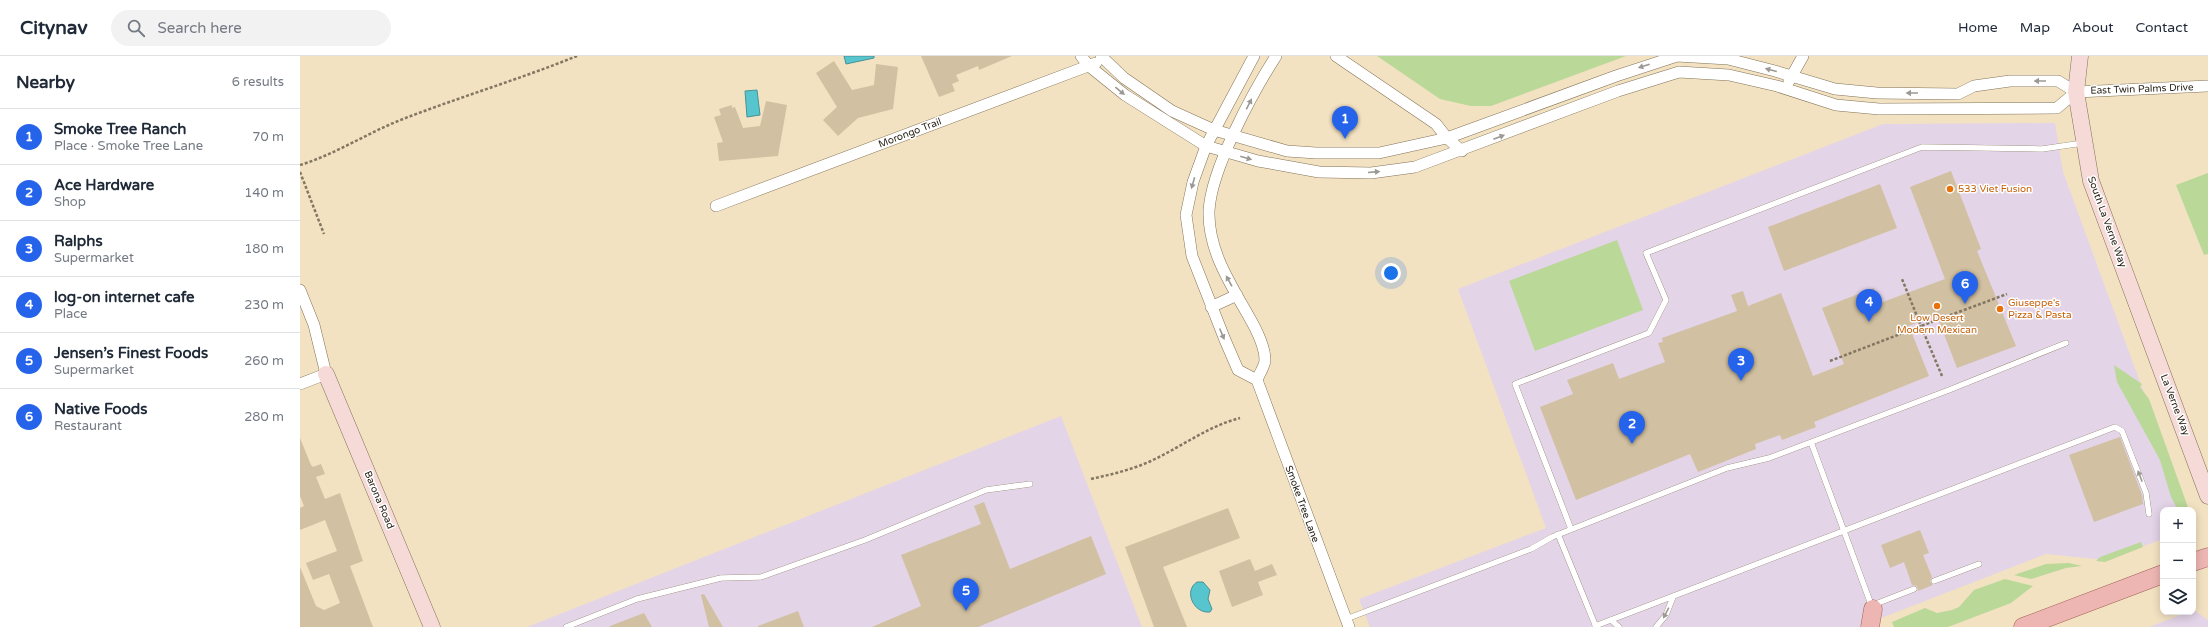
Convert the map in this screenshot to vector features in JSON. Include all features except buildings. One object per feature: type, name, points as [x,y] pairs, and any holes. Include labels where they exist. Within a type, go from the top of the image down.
[{"type":"main road","points":[[2196,561],[2208,557]]},
{"type":"main road","points":[[2023,627],[2160,575]]},
{"type":"main road","points":[[1870,627],[1872,607]]},
{"type":"street","points":[[1081,56],[1090,66],[1125,95],[1206,146],[1258,161],[1319,172],[1371,173],[1415,167],[1462,151],[1618,91],[1679,72],[1729,75],[1786,89],[1836,105],[1879,109],[2057,108],[2076,92],[2058,81],[2010,81],[1974,86],[1958,94],[1877,93],[1835,89],[1728,59],[1677,56],[1616,76],[1447,138],[1379,153],[1350,154],[1287,151],[1233,137],[1214,130],[1172,111],[1124,78],[1102,58]]},
{"type":"street","points":[[1254,56],[1206,146],[1193,182],[1186,215],[1192,256],[1211,307],[1238,370],[1257,380],[1265,361],[1257,332],[1215,252],[1209,210],[1217,178],[1226,152],[1264,74],[1276,56]]},
{"type":"street","points":[[1336,56],[1436,124],[1447,138],[1462,151]]},
{"type":"street","points":[[1677,56],[1679,72]]},
{"type":"street","points":[[1786,89],[1803,56]]},
{"type":"street","name":"South La Verne Way","points":[[2080,56],[2076,92],[2083,143],[2092,181],[2141,315]]},
{"type":"street","name":"Morongo Trail","points":[[716,206],[1090,66],[1102,58]]},
{"type":"street","name":"East Twin Palms Drive","points":[[2076,92],[2208,86]]},
{"type":"street","points":[[1958,94],[1959,109]]},
{"type":"street","points":[[300,290],[314,325],[326,374],[300,384]]},
{"type":"street","points":[[1211,307],[1237,295]]},
{"type":"street","name":"La Verne Way","points":[[2141,315],[2208,496]]},
{"type":"street","name":"Barona Road","points":[[326,374],[432,627]]},
{"type":"street","name":"Smoke Tree Lane","points":[[1257,380],[1348,623]]},
{"type":"lane","points":[[1571,529],[1515,384],[1649,333],[1666,300],[1646,253],[1922,147],[2042,149],[2083,143]]},
{"type":"lane","points":[[1348,623],[1531,549],[1558,534],[1726,468],[1769,458],[1990,374],[2066,343]]},
{"type":"lane","points":[[1558,534],[1596,626],[2114,427],[2122,431],[2146,494],[2149,514]]},
{"type":"lane","points":[[1811,442],[1872,607],[1914,589]]},
{"type":"lane","points":[[566,627],[637,599],[721,578],[761,577],[864,540],[986,490],[1030,484]]},
{"type":"lane","points":[[1934,581],[1979,564]]},
{"type":"lane","points":[[1656,627],[1666,615],[1673,597]]},
{"type":"lane","points":[[1611,620],[1619,627]]},
{"type":"path","points":[[300,165],[327,157],[402,120],[515,80],[577,56]]},
{"type":"path","points":[[300,172],[324,234]]},
{"type":"path","points":[[1902,279],[1942,376]]},
{"type":"path","points":[[1830,360],[2007,294]]},
{"type":"path","points":[[1091,478],[1128,470],[1154,459],[1221,423],[1240,418]]},
{"type":"shaded area","points":[[2055,123],[2063,172],[2186,507],[2160,507],[2160,540],[2105,560],[2046,554],[1858,627],[1370,627],[1359,599],[1546,528],[1458,289],[1883,124]]},
{"type":"shaded area","points":[[1061,416],[1142,627],[527,627]]},
{"type":"shaded area","points":[[2196,611],[2208,620],[2208,627],[2149,627],[2181,615],[2196,615]]},
{"type":"green space","points":[[1377,56],[1626,56],[1491,106],[1471,106],[1440,99]]},
{"type":"green space","points":[[2208,173],[2208,254],[2204,255],[2176,185]]},
{"type":"green space","points":[[1617,240],[1643,310],[1535,351],[1509,281]]},
{"type":"green space","points":[[2114,365],[2142,384],[2140,387],[2149,399],[2188,507],[2176,507],[2171,497],[2160,460],[2117,382]]},
{"type":"green space","points":[[2141,542],[2143,547],[2105,562],[2096,561],[2100,557]]},
{"type":"green space","points":[[2069,563],[2082,566],[2066,568],[2031,579],[2014,575],[2046,564]]},
{"type":"green space","points":[[2005,579],[2033,586],[2011,603],[1948,627],[1894,627],[1892,622],[1925,608],[1937,613],[1959,607],[1974,590]]},
{"type":"water","points":[[844,56],[874,56],[874,58],[846,64]]},
{"type":"water","points":[[757,90],[760,115],[747,117],[745,91]]},
{"type":"water","points":[[1197,582],[1203,582],[1210,590],[1208,599],[1212,609],[1210,612],[1204,612],[1199,609],[1192,601],[1191,591]]},
{"type":"place","name":"Smoke Tree Ranch","points":[[1345,139]]},
{"type":"place","name":"533 Viet Fusion","points":[[1950,189]]},
{"type":"place","name":"Native Foods","points":[[1965,304]]},
{"type":"place","name":"Low Desert Modern Mexican","points":[[1937,306]]},
{"type":"place","name":"Giuseppe's Pizza & Pasta","points":[[2000,309]]},
{"type":"place","name":"log-on internet cafe","points":[[1869,322]]},
{"type":"place","name":"Ralphs","points":[[1741,381]]},
{"type":"place","name":"Ace Hardware","points":[[1632,444]]},
{"type":"place","name":"Jensen’s Finest Foods","points":[[966,611]]}]
